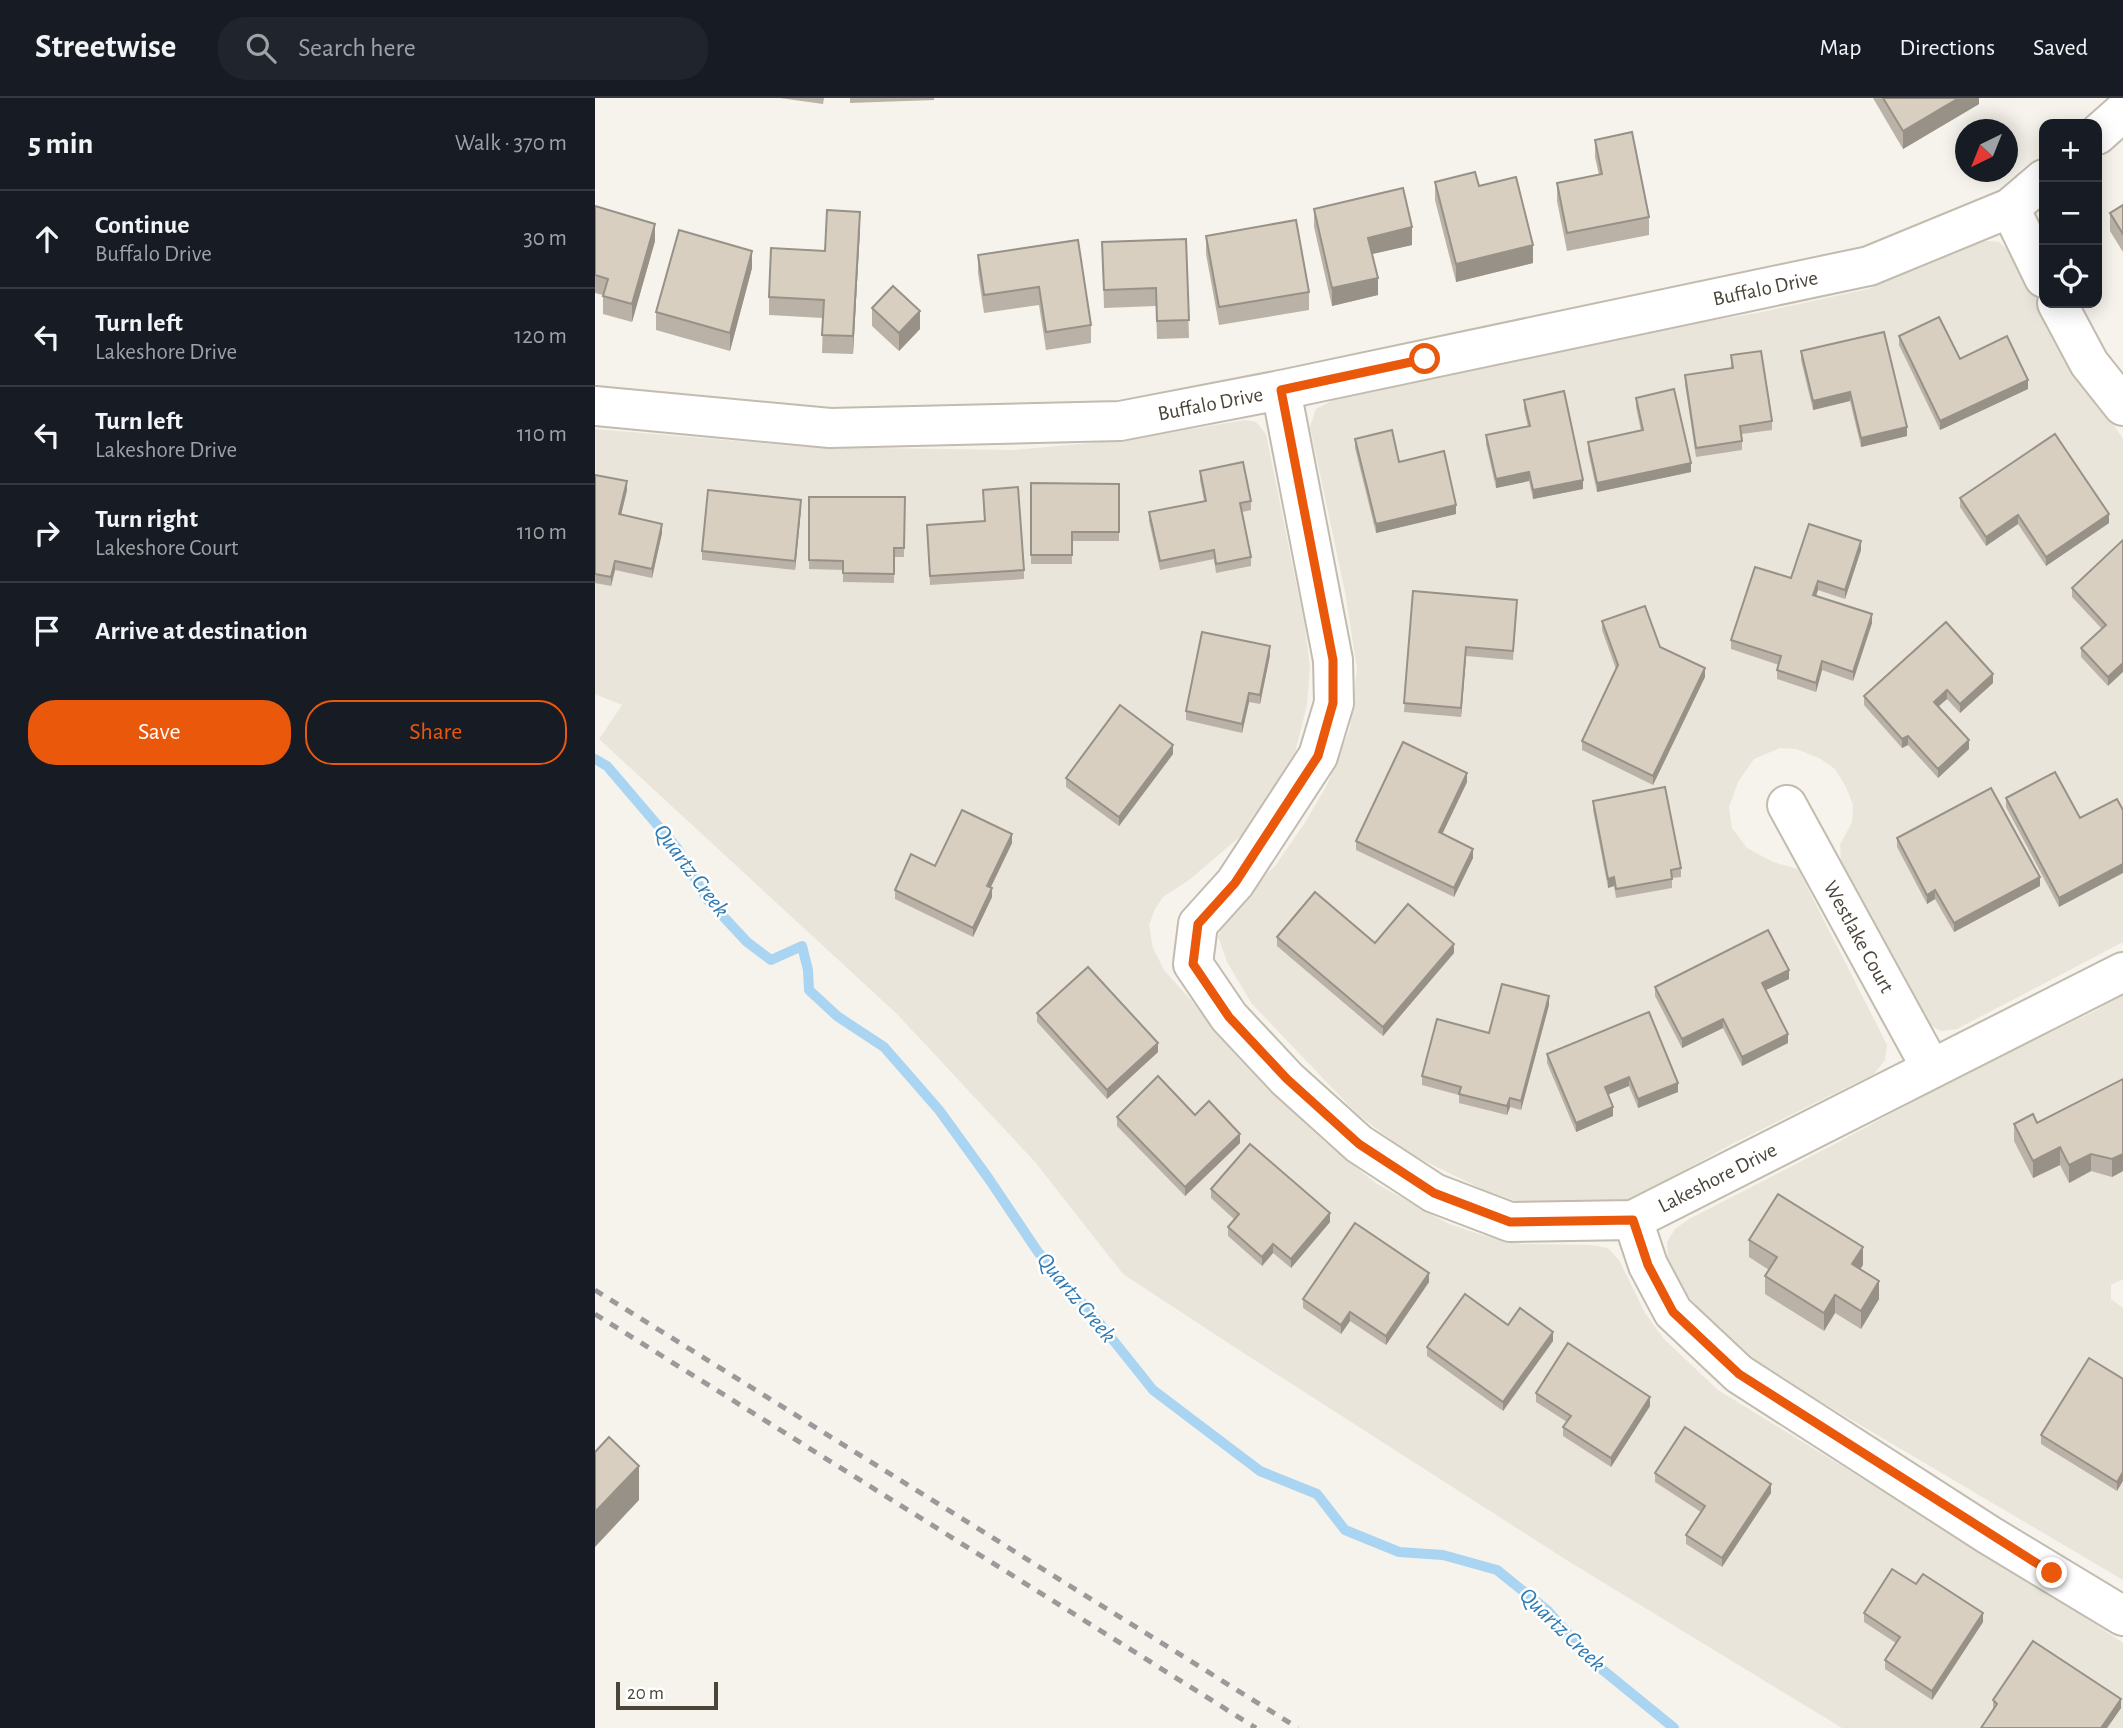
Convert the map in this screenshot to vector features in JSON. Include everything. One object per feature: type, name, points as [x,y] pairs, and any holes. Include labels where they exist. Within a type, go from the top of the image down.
[{"type":"street","points":[[2102,131],[2123,112]]},
{"type":"street","name":"Buffalo Drive","points":[[595,406],[830,428],[1120,421],[1281,390],[1869,266],[2010,208],[2040,182]]},
{"type":"street","points":[[2010,208],[2039,268]]},
{"type":"street","points":[[2060,308],[2089,363],[2123,406]]},
{"type":"street","name":"Lakeshore Drive","points":[[1281,390],[1333,660],[1333,703],[1318,756],[1235,883],[1198,924],[1193,964],[1229,1017],[1287,1079],[1359,1144],[1434,1193],[1510,1222],[1633,1220],[2123,972]]},
{"type":"street","name":"Westlake Court","points":[[1787,805],[1931,1068]]},
{"type":"street","points":[[1633,1220],[1648,1265],[1673,1312],[1739,1374],[1989,1535],[2123,1616]]},
{"type":"shaded area","points":[[1977,240],[1999,242],[2013,255],[2039,300],[2039,308],[2044,308],[2123,439],[2123,942],[1957,1029],[1941,1031],[1927,1023],[1841,862],[1840,845],[1852,822],[1853,805],[1846,787],[1835,769],[1819,758],[1796,749],[1780,748],[1754,759],[1738,782],[1729,807],[1732,828],[1747,848],[1773,862],[1798,869],[1887,1045],[1885,1060],[1874,1074],[1728,1146],[1631,1200],[1593,1206],[1521,1203],[1482,1189],[1406,1152],[1355,1112],[1252,1004],[1227,962],[1218,936],[1231,905],[1275,866],[1304,824],[1327,785],[1350,728],[1357,669],[1345,592],[1310,427],[1316,409],[1347,396],[1660,329],[1757,313],[1868,289]]},
{"type":"shaded area","points":[[1245,420],[1256,422],[1266,434],[1304,622],[1310,666],[1307,705],[1294,757],[1255,821],[1189,880],[1163,897],[1155,909],[1149,925],[1153,948],[1164,970],[1283,1103],[1325,1142],[1377,1184],[1449,1224],[1482,1235],[1521,1244],[1590,1245],[1608,1248],[1619,1260],[1645,1313],[1664,1339],[1718,1390],[2043,1589],[2123,1643],[2123,1728],[1842,1728],[1568,1561],[1245,1354],[1123,1274],[1035,1162],[896,1013],[599,739],[622,705],[595,694],[595,429],[807,447],[1014,450],[1125,440]]},
{"type":"shaded area","points":[[2123,995],[2123,1279],[2111,1285],[2111,1299],[2123,1308],[2123,1580],[1762,1367],[1725,1338],[1688,1296],[1668,1262],[1667,1242],[1675,1229],[1689,1219],[1968,1072]]},
{"type":"building","points":[[1883,98],[1959,98],[1903,131]]},
{"type":"building","points":[[1632,132],[1649,217],[1567,233],[1557,183],[1602,174],[1595,140]]},
{"type":"building","points":[[1475,172],[1479,186],[1516,177],[1533,245],[1456,264],[1435,182]]},
{"type":"building","points":[[1403,188],[1412,227],[1368,238],[1378,278],[1332,288],[1314,209]]},
{"type":"building","points":[[2123,205],[2123,234],[2110,213]]},
{"type":"building","points":[[595,206],[655,224],[632,304],[603,296],[608,279],[595,275]]},
{"type":"building","points":[[827,210],[860,212],[853,336],[822,335],[824,300],[769,297],[771,248],[825,251]]},
{"type":"building","points":[[1296,220],[1309,292],[1219,307],[1206,236]]},
{"type":"building","points":[[679,230],[752,251],[730,333],[656,312]]},
{"type":"building","points":[[1186,239],[1189,320],[1157,321],[1156,288],[1104,290],[1102,242]]},
{"type":"building","points":[[1078,240],[1091,325],[1046,332],[1039,287],[984,295],[978,255]]},
{"type":"building","points":[[893,286],[920,311],[899,333],[872,308]]},
{"type":"building","points":[[1939,317],[1960,359],[2007,336],[2028,380],[1940,421],[1899,336]]},
{"type":"building","points":[[1884,332],[1907,427],[1861,438],[1850,392],[1813,401],[1801,351]]},
{"type":"building","points":[[1761,351],[1772,421],[1740,426],[1742,441],[1696,448],[1685,375],[1733,368],[1731,355]]},
{"type":"building","points":[[1674,389],[1691,463],[1597,483],[1588,442],[1643,430],[1636,398]]},
{"type":"building","points":[[1564,391],[1583,480],[1533,490],[1529,472],[1496,479],[1486,435],[1530,426],[1524,400]]},
{"type":"building","points":[[1392,430],[1399,462],[1444,451],[1456,505],[1376,524],[1355,439]]},
{"type":"building","points":[[2055,434],[2109,514],[2046,557],[2018,515],[1986,537],[1960,498]]},
{"type":"building","points":[[1243,462],[1251,501],[1240,503],[1251,557],[1216,564],[1214,550],[1160,561],[1149,512],[1206,501],[1200,471]]},
{"type":"building","points":[[595,475],[627,481],[619,514],[662,524],[652,569],[615,561],[611,577],[595,574]]},
{"type":"building","points":[[1031,483],[1119,484],[1119,532],[1072,532],[1072,555],[1031,555]]},
{"type":"building","points":[[1018,487],[1024,570],[930,576],[927,525],[985,521],[983,490]]},
{"type":"building","points":[[708,490],[801,500],[795,561],[702,551]]},
{"type":"building","points":[[809,497],[905,497],[904,548],[894,548],[894,574],[843,573],[843,561],[809,560]]},
{"type":"building","points":[[1809,524],[1861,541],[1845,590],[1818,581],[1813,595],[1872,614],[1853,672],[1822,661],[1816,683],[1777,670],[1781,656],[1731,640],[1755,567],[1791,578]]},
{"type":"building","points":[[2123,540],[2123,663],[2108,677],[2081,648],[2106,625],[2072,588]]},
{"type":"building","points":[[1413,591],[1517,600],[1513,651],[1466,647],[1461,708],[1404,703]]},
{"type":"building","points":[[1645,606],[1660,647],[1705,668],[1653,776],[1582,741],[1618,665],[1602,621]]},
{"type":"building","points":[[1946,622],[1993,674],[1960,704],[1947,690],[1934,702],[1969,740],[1938,769],[1908,736],[1902,739],[1864,696]]},
{"type":"building","points":[[1202,632],[1270,646],[1260,695],[1249,693],[1242,724],[1186,711]]},
{"type":"building","points":[[1120,705],[1173,745],[1119,817],[1066,778]]},
{"type":"building","points":[[1403,742],[1467,773],[1439,832],[1473,849],[1454,888],[1356,841]]},
{"type":"building","points":[[2055,772],[2080,818],[2117,799],[2123,810],[2123,864],[2059,898],[2006,798]]},
{"type":"building","points":[[1665,787],[1681,868],[1671,870],[1672,879],[1616,889],[1614,877],[1608,879],[1593,801]]},
{"type":"building","points":[[1991,788],[2040,877],[1954,923],[1935,890],[1927,895],[1897,838]]},
{"type":"building","points":[[962,810],[1012,834],[987,886],[992,888],[973,928],[895,890],[911,854],[935,866]]},
{"type":"building","points":[[1315,892],[1375,943],[1408,904],[1454,944],[1383,1027],[1277,937]]},
{"type":"building","points":[[1768,930],[1789,970],[1762,983],[1788,1034],[1742,1057],[1723,1019],[1682,1039],[1655,987]]},
{"type":"building","points":[[1088,967],[1158,1043],[1107,1090],[1037,1013]]},
{"type":"building","points":[[1502,984],[1549,996],[1521,1101],[1510,1098],[1507,1106],[1459,1094],[1461,1087],[1422,1076],[1437,1019],[1489,1033]]},
{"type":"building","points":[[1649,1012],[1678,1083],[1638,1099],[1629,1077],[1605,1087],[1613,1107],[1576,1123],[1547,1054]]},
{"type":"building","points":[[1158,1076],[1195,1115],[1209,1101],[1240,1134],[1185,1187],[1117,1117]]},
{"type":"building","points":[[2123,1079],[2123,1154],[2112,1159],[2091,1154],[2069,1165],[2060,1147],[2033,1161],[2014,1124],[2033,1114],[2037,1123]]},
{"type":"building","points":[[1250,1144],[1330,1213],[1291,1259],[1273,1244],[1262,1257],[1228,1227],[1239,1214],[1211,1189]]},
{"type":"building","points":[[1778,1194],[1863,1247],[1852,1264],[1879,1281],[1861,1311],[1835,1295],[1824,1313],[1765,1276],[1777,1257],[1749,1240]]},
{"type":"building","points":[[1355,1223],[1429,1273],[1386,1336],[1350,1312],[1341,1325],[1303,1299]]},
{"type":"building","points":[[1465,1294],[1508,1325],[1520,1308],[1553,1332],[1503,1402],[1427,1347]]},
{"type":"building","points":[[1568,1343],[1650,1397],[1611,1458],[1563,1427],[1571,1416],[1536,1393]]},
{"type":"building","points":[[2089,1358],[2123,1379],[2123,1472],[2117,1482],[2041,1435]]},
{"type":"building","points":[[1685,1427],[1771,1484],[1722,1558],[1686,1535],[1705,1506],[1655,1473]]},
{"type":"building","points":[[609,1437],[639,1466],[595,1512],[595,1452]]},
{"type":"building","points":[[1892,1569],[1916,1584],[1923,1574],[1983,1613],[1932,1691],[1885,1660],[1900,1637],[1864,1613]]},
{"type":"building","points":[[2033,1641],[2121,1699],[2101,1728],[1981,1728],[1997,1704],[1993,1700]]},
{"type":"waterway","name":"Quartz Creek","points":[[595,759],[607,766],[677,848],[707,899],[747,942],[771,960],[802,946],[808,970],[809,990],[837,1016],[884,1047],[939,1110],[1038,1252],[1153,1390],[1260,1471],[1317,1494],[1345,1530],[1399,1552],[1443,1555],[1497,1570],[1548,1611],[1593,1662],[1674,1728]]},
{"type":"railway","points":[[595,1290],[1298,1728]]},
{"type":"railway","points":[[595,1314],[1256,1728]]},
{"type":"route","points":[[1425,359],[1281,390],[1333,660],[1333,703],[1318,756],[1235,883],[1198,924],[1193,964],[1229,1017],[1287,1079],[1359,1144],[1434,1193],[1510,1222],[1633,1220],[1648,1265],[1673,1312],[1739,1374],[2052,1573]]}]
